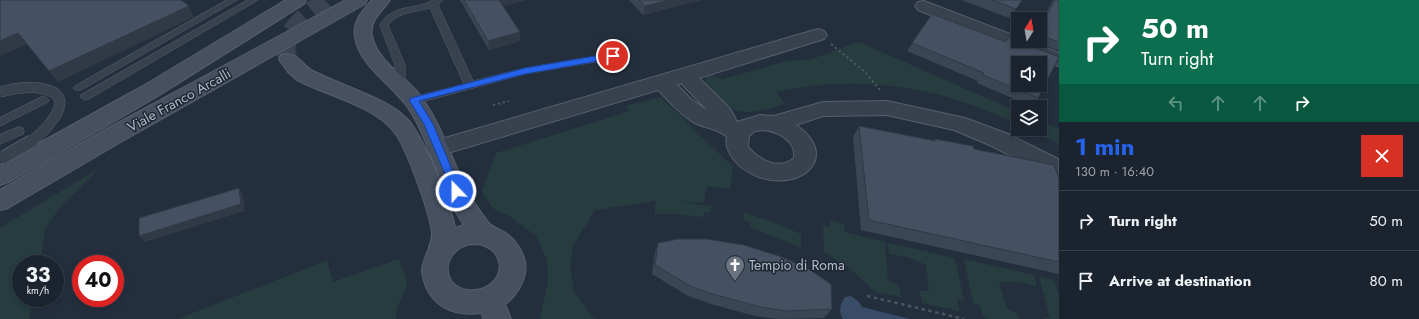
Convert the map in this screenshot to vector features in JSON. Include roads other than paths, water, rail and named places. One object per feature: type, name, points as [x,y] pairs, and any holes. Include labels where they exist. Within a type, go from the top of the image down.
[{"type":"street","name":"Viale Franco Arcalli","points":[[1,164],[138,98],[298,0]]},
{"type":"street","name":"Viale Franco Arcalli","points":[[0,200],[359,0]]},
{"type":"street","points":[[382,0],[373,8],[366,19],[363,37],[368,51],[400,86],[428,124],[461,202],[482,234]]},
{"type":"street","points":[[924,6],[1059,60]]},
{"type":"street","points":[[438,148],[818,35]]},
{"type":"street","points":[[288,58],[295,68],[304,75],[385,113],[402,127],[433,196],[444,231],[442,250]]},
{"type":"street","points":[[661,81],[703,120],[716,125],[733,131],[755,123],[773,124],[791,131],[803,144],[805,158],[802,164],[788,172],[778,172],[758,167],[749,162],[740,152],[733,131],[724,115],[684,75]]},
{"type":"street","points":[[773,124],[823,108],[887,108],[958,123],[1000,140],[1050,164],[1059,171]]},
{"type":"street","points":[[471,234],[482,234],[493,237],[503,243],[510,252],[513,262],[513,273],[501,293],[494,309],[478,303],[464,302],[452,298],[443,292],[437,282],[434,271],[436,260],[442,250],[450,242],[471,234]]},
{"type":"lane","points":[[233,0],[82,93],[114,80],[254,0]]},
{"type":"lane","points":[[469,84],[436,2],[392,15],[388,18],[384,26],[400,65],[400,86],[469,84],[525,71],[613,56]]},
{"type":"lane","points":[[0,92],[26,86],[42,87],[54,92],[57,96],[59,106],[55,117],[45,130],[1,164]]},
{"type":"lane","points":[[0,122],[42,103],[0,127]]},
{"type":"lane","points":[[0,135],[18,129],[0,140]]},
{"type":"water","points":[[851,296],[859,302],[862,307],[910,319],[843,319],[840,313],[842,302],[845,297]]},
{"type":"tunnel","points":[[288,59],[286,50],[287,41],[296,25],[325,0]]},
{"type":"place","name":"Tempio di Roma","points":[[735,282]]}]
